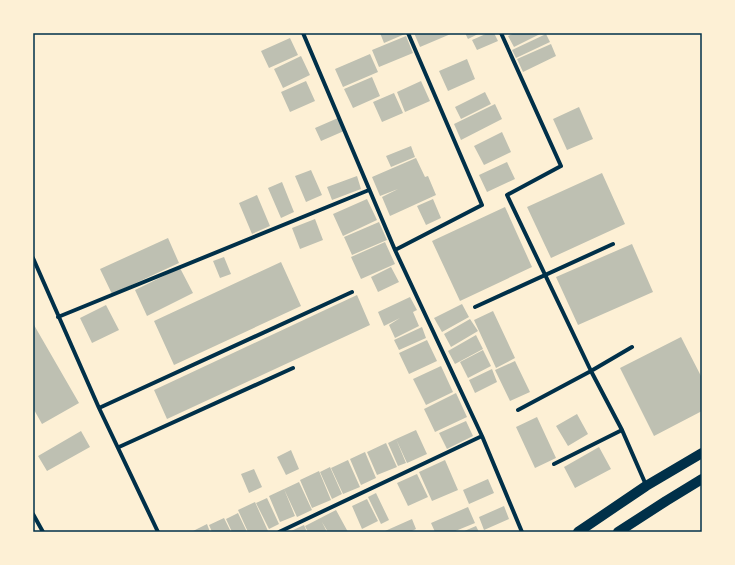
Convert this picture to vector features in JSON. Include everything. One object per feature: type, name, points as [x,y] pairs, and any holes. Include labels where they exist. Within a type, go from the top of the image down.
[{"type":"highway","points":[[578,532],[646,486],[702,453]]},
{"type":"highway","points":[[618,532],[702,479]]},
{"type":"street","points":[[303,33],[395,250],[482,436],[522,532]]},
{"type":"street","points":[[395,250],[482,205],[408,33]]},
{"type":"street","points":[[501,33],[561,166],[507,195],[591,370],[622,430],[646,486]]},
{"type":"street","points":[[58,316],[369,190]]},
{"type":"street","points":[[476,307],[613,244]]},
{"type":"street","points":[[33,258],[99,408],[119,447],[158,532]]},
{"type":"street","points":[[99,408],[352,292]]},
{"type":"street","points":[[518,410],[632,347]]},
{"type":"street","points":[[119,447],[293,368]]},
{"type":"street","points":[[554,464],[622,430]]},
{"type":"street","points":[[280,532],[482,436]]},
{"type":"street","points":[[33,514],[43,532]]},
{"type":"building","points":[[380,33],[405,33],[405,34],[384,43]]},
{"type":"building","points":[[414,33],[453,33],[420,47]]},
{"type":"building","points":[[465,33],[480,33],[468,39]]},
{"type":"building","points":[[488,33],[494,33],[498,41],[477,50],[472,40]]},
{"type":"building","points":[[515,33],[542,33],[514,47],[508,36]]},
{"type":"building","points":[[546,34],[550,42],[516,58],[512,50]]},
{"type":"building","points":[[406,36],[413,53],[379,67],[372,50]]},
{"type":"building","points":[[290,38],[298,55],[269,68],[261,51]]},
{"type":"building","points":[[551,44],[556,56],[523,72],[517,59]]},
{"type":"building","points":[[370,54],[378,72],[343,87],[335,69]]},
{"type":"building","points":[[301,56],[310,75],[283,88],[274,69]]},
{"type":"building","points":[[467,59],[475,79],[448,91],[439,71]]},
{"type":"building","points":[[372,77],[380,96],[353,108],[344,89]]},
{"type":"building","points":[[306,81],[315,101],[290,112],[281,92]]},
{"type":"building","points":[[421,81],[430,101],[405,112],[397,92]]},
{"type":"building","points":[[485,92],[491,104],[461,119],[455,107]]},
{"type":"building","points":[[394,93],[403,113],[382,122],[373,102]]},
{"type":"building","points":[[495,104],[502,119],[461,140],[454,124]]},
{"type":"building","points":[[579,107],[593,139],[567,150],[553,119]]},
{"type":"building","points":[[338,118],[344,131],[321,141],[315,128]]},
{"type":"building","points":[[502,132],[511,152],[484,165],[474,146]]},
{"type":"building","points":[[411,146],[415,157],[391,167],[386,156]]},
{"type":"building","points":[[416,158],[425,177],[428,176],[436,195],[390,216],[382,197],[398,189],[380,196],[372,177]]},
{"type":"building","points":[[507,162],[515,179],[487,192],[479,175]]},
{"type":"building","points":[[311,170],[322,195],[306,202],[295,176]]},
{"type":"building","points":[[602,173],[625,224],[551,258],[527,207]]},
{"type":"building","points":[[357,176],[361,189],[332,200],[327,187]]},
{"type":"building","points":[[282,182],[294,212],[281,218],[268,188]]},
{"type":"building","points":[[257,195],[270,226],[252,234],[239,203]]},
{"type":"building","points":[[367,199],[377,220],[343,236],[333,214]]},
{"type":"building","points":[[433,199],[441,218],[426,225],[417,206]]},
{"type":"building","points":[[505,207],[532,267],[460,301],[432,241]]},
{"type":"building","points":[[315,219],[323,240],[300,249],[292,228]]},
{"type":"building","points":[[379,222],[387,240],[352,255],[344,237]]},
{"type":"building","points":[[168,238],[179,263],[112,294],[100,269]]},
{"type":"building","points":[[385,242],[395,264],[361,279],[351,257]]},
{"type":"building","points":[[632,244],[653,292],[578,325],[556,277]]},
{"type":"building","points":[[224,257],[231,274],[220,278],[213,261]]},
{"type":"building","points":[[281,262],[301,306],[174,365],[154,321]]},
{"type":"building","points":[[391,267],[399,282],[378,292],[371,277]]},
{"type":"building","points":[[180,268],[193,293],[147,316],[135,290]]},
{"type":"building","points":[[357,295],[370,325],[167,419],[154,390]]},
{"type":"building","points":[[410,297],[417,310],[413,312],[419,326],[395,338],[389,325],[400,318],[384,326],[378,312]]},
{"type":"building","points":[[462,304],[469,317],[442,332],[434,318]]},
{"type":"building","points":[[106,305],[119,330],[92,343],[80,318]]},
{"type":"building","points":[[493,311],[515,358],[496,368],[474,320]]},
{"type":"building","points":[[470,319],[478,331],[451,347],[444,334]]},
{"type":"building","points":[[34,325],[79,403],[42,424],[33,408]]},
{"type":"building","points":[[422,327],[426,338],[399,350],[394,340]]},
{"type":"building","points":[[476,335],[483,349],[455,364],[448,351]]},
{"type":"building","points":[[681,337],[702,378],[702,411],[654,436],[620,368]]},
{"type":"building","points":[[427,340],[437,361],[409,374],[399,353]]},
{"type":"building","points":[[483,350],[491,366],[468,378],[460,362]]},
{"type":"building","points":[[515,361],[530,392],[510,401],[495,370]]},
{"type":"building","points":[[441,366],[453,392],[426,405],[413,379]]},
{"type":"building","points":[[492,369],[497,382],[475,393],[469,380]]},
{"type":"building","points":[[456,393],[467,417],[435,432],[424,409]]},
{"type":"building","points":[[577,414],[588,434],[568,446],[556,426]]},
{"type":"building","points":[[537,417],[556,458],[535,468],[516,427]]},
{"type":"building","points":[[466,421],[473,436],[447,449],[439,433]]},
{"type":"building","points":[[416,430],[427,454],[407,463],[396,439]]},
{"type":"building","points":[[81,431],[90,447],[47,471],[38,456]]},
{"type":"building","points":[[396,439],[406,463],[398,466],[388,443]]},
{"type":"building","points":[[386,443],[397,467],[377,475],[367,452]]},
{"type":"building","points":[[599,447],[611,469],[575,488],[564,467]]},
{"type":"building","points":[[291,450],[299,469],[286,475],[277,457]]},
{"type":"building","points":[[365,452],[376,478],[361,485],[350,459]]},
{"type":"building","points":[[348,460],[360,487],[343,494],[331,468]]},
{"type":"building","points":[[445,460],[458,490],[432,501],[419,472]]},
{"type":"building","points":[[330,467],[342,494],[332,499],[320,472]]},
{"type":"building","points":[[254,469],[262,487],[249,493],[241,474]]},
{"type":"building","points":[[319,471],[331,500],[312,508],[300,480]]},
{"type":"building","points":[[417,474],[428,497],[408,506],[397,483]]},
{"type":"building","points":[[488,479],[494,493],[469,504],[463,490]]},
{"type":"building","points":[[299,482],[312,510],[297,517],[284,489]]},
{"type":"building","points":[[284,489],[295,516],[280,522],[269,496]]},
{"type":"building","points":[[376,493],[389,520],[381,524],[368,497]]},
{"type":"building","points":[[267,498],[279,524],[269,529],[256,503]]},
{"type":"building","points":[[367,499],[378,521],[362,529],[352,506]]},
{"type":"building","points":[[255,502],[268,531],[248,532],[238,510]]},
{"type":"building","points":[[504,506],[509,519],[484,530],[479,517]]},
{"type":"building","points":[[468,507],[475,523],[453,532],[435,532],[431,523]]},
{"type":"building","points":[[336,510],[348,532],[328,532],[322,522],[327,532],[308,532],[305,526]]},
{"type":"building","points":[[238,513],[247,532],[232,532],[226,519]]},
{"type":"building","points":[[224,518],[231,532],[212,532],[209,525]]},
{"type":"building","points":[[412,519],[416,529],[410,532],[385,531]]},
{"type":"building","points":[[207,524],[210,532],[193,532],[193,531]]},
{"type":"building","points":[[304,525],[307,532],[289,532]]},
{"type":"building","points":[[476,526],[479,532],[462,532]]}]
